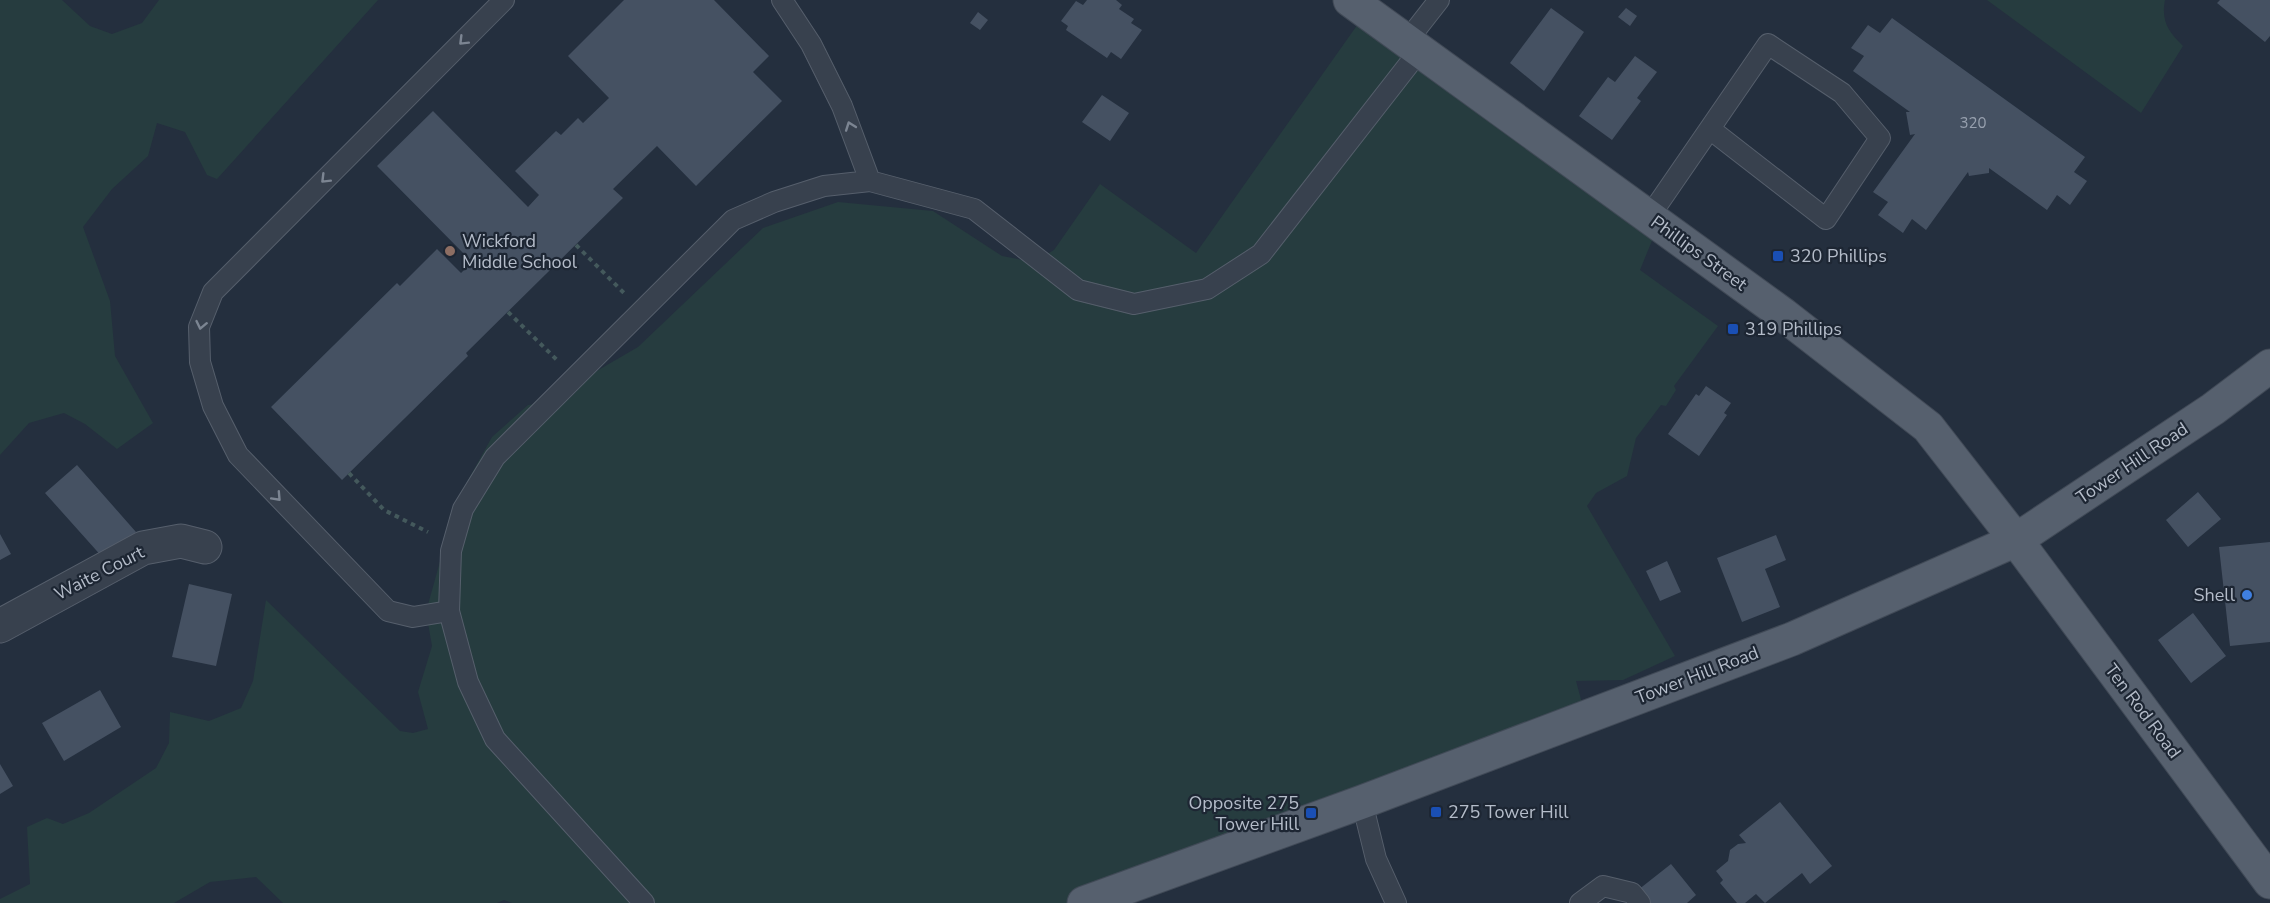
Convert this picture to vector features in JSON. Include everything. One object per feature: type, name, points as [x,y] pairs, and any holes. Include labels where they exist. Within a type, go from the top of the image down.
[{"type":"main road","name":"Phillips Street","points":[[1350,0],[1784,315],[1928,428],[2016,540]]},
{"type":"main road","name":"Tower Hill Road","points":[[1084,903],[1362,802],[1792,639],[2016,540],[2213,410],[2270,366]]},
{"type":"main road","name":"Ten Rod Road","points":[[2016,540],[2270,882]]},
{"type":"street","name":"Waite Court","points":[[0,626],[143,548],[181,541],[205,547]]},
{"type":"lane","points":[[449,611],[413,617],[388,611],[238,455],[213,406],[200,362],[199,327],[213,292],[504,0]]},
{"type":"lane","points":[[782,0],[811,44],[842,106],[870,181]]},
{"type":"lane","points":[[644,903],[495,739],[468,682],[449,611],[453,544],[463,509],[495,457],[733,220],[774,202],[824,186],[870,181],[974,209],[1078,290],[1134,304],[1207,289],[1261,254],[1413,45],[1439,0]]},
{"type":"lane","points":[[1649,217],[1768,45],[1842,93],[1880,138],[1826,219],[1710,129]]},
{"type":"lane","points":[[1362,802],[1376,859],[1396,903]]},
{"type":"lane","points":[[1580,903],[1603,886],[1632,893],[1640,903]]},
{"type":"path","points":[[576,245],[641,311]]},
{"type":"path","points":[[508,312],[575,378]]},
{"type":"path","points":[[349,474],[384,510],[453,544]]},
{"type":"green space","points":[[0,0],[62,0],[90,26],[112,34],[142,23],[159,0],[378,0],[217,179],[207,175],[185,132],[157,123],[148,156],[112,189],[83,227],[110,301],[115,356],[153,423],[117,449],[85,424],[64,413],[29,423],[0,455]]},
{"type":"green space","points":[[1987,0],[2165,0],[2165,20],[2173,35],[2183,46],[2141,113]]},
{"type":"green space","points":[[1370,7],[1660,221],[1640,270],[1718,326],[1674,386],[1676,390],[1666,406],[1661,405],[1636,438],[1627,476],[1596,493],[1587,506],[1675,656],[1623,680],[1576,681],[1586,718],[1095,903],[512,903],[504,900],[497,903],[283,903],[256,877],[210,882],[174,903],[0,903],[0,899],[30,884],[27,827],[47,818],[63,824],[89,813],[156,768],[169,743],[170,712],[209,721],[241,708],[253,681],[266,600],[400,731],[413,733],[428,729],[418,692],[432,646],[426,612],[457,500],[492,437],[528,405],[569,399],[595,372],[638,347],[763,228],[838,202],[933,211],[1002,256],[1034,262],[1054,250],[1100,184],[1196,253]]},
{"type":"building","name":"Wickford Middle School","points":[[624,0],[714,0],[769,56],[753,72],[782,101],[696,186],[657,146],[613,189],[623,198],[466,353],[468,356],[342,480],[271,407],[397,283],[400,286],[437,249],[461,273],[472,262],[377,166],[433,111],[528,207],[539,195],[515,171],[556,131],[561,135],[578,118],[583,123],[609,98],[568,56]]},
{"type":"building","points":[[1087,0],[1116,0],[1122,5],[1119,9],[1134,19],[1131,23],[1142,30],[1121,59],[1111,52],[1107,58],[1066,30],[1068,26],[1061,21],[1076,1],[1083,5]]},
{"type":"building","points":[[2220,0],[2270,0],[2270,36],[2265,42],[2217,3]]},
{"type":"building","points":[[1551,8],[1584,32],[1544,91],[1510,63]]},
{"type":"building","points":[[1626,8],[1637,16],[1630,26],[1618,17]]},
{"type":"building","points":[[978,12],[988,20],[980,30],[970,23]]},
{"type":"building","points":[[1892,18],[2085,157],[2074,172],[2087,181],[2070,205],[2057,195],[2047,210],[1989,168],[1989,173],[1969,176],[1968,172],[1926,230],[1912,219],[1903,233],[1878,215],[1888,202],[1873,192],[1915,134],[1910,135],[1906,112],[1910,112],[1853,71],[1864,56],[1851,48],[1868,25],[1880,33]]},
{"type":"building","points":[[1635,56],[1657,72],[1637,98],[1641,101],[1612,140],[1579,116],[1608,77],[1615,82]]},
{"type":"building","points":[[1102,95],[1129,113],[1110,141],[1082,122]]},
{"type":"building","points":[[1706,386],[1731,403],[1724,413],[1727,415],[1699,456],[1668,434],[1696,394],[1699,396]]},
{"type":"building","points":[[77,465],[136,532],[104,559],[45,493]]},
{"type":"building","points":[[2198,492],[2221,519],[2188,547],[2166,520]]},
{"type":"building","points":[[0,534],[11,554],[0,560]]},
{"type":"building","points":[[1776,535],[1786,560],[1765,569],[1780,607],[1742,622],[1717,558]]},
{"type":"building","name":"Shell","points":[[2270,542],[2270,642],[2230,646],[2219,547]]},
{"type":"building","points":[[1667,561],[1681,592],[1660,601],[1646,571]]},
{"type":"building","points":[[189,584],[232,594],[216,666],[172,657]]},
{"type":"building","points":[[2193,613],[2226,656],[2191,683],[2158,640]]},
{"type":"building","points":[[100,690],[121,727],[64,761],[42,723]]},
{"type":"building","points":[[0,764],[13,786],[0,794]]},
{"type":"building","points":[[1780,802],[1832,866],[1810,884],[1802,873],[1765,903],[1756,894],[1745,903],[1737,903],[1720,883],[1723,880],[1716,871],[1728,861],[1730,850],[1738,844],[1746,843],[1739,835]]},
{"type":"building","points":[[1671,864],[1696,895],[1687,903],[1649,903],[1638,890]]},
{"type":"place","name":"Wickford Middle School","points":[[450,251]]},
{"type":"place","name":"320 Phillips","points":[[1778,256]]},
{"type":"place","name":"319 Phillips","points":[[1733,329]]},
{"type":"place","name":"Shell","points":[[2247,595]]},
{"type":"place","name":"275 Tower Hill","points":[[1436,812]]},
{"type":"place","name":"Opposite 275 Tower Hill","points":[[1311,813]]}]
